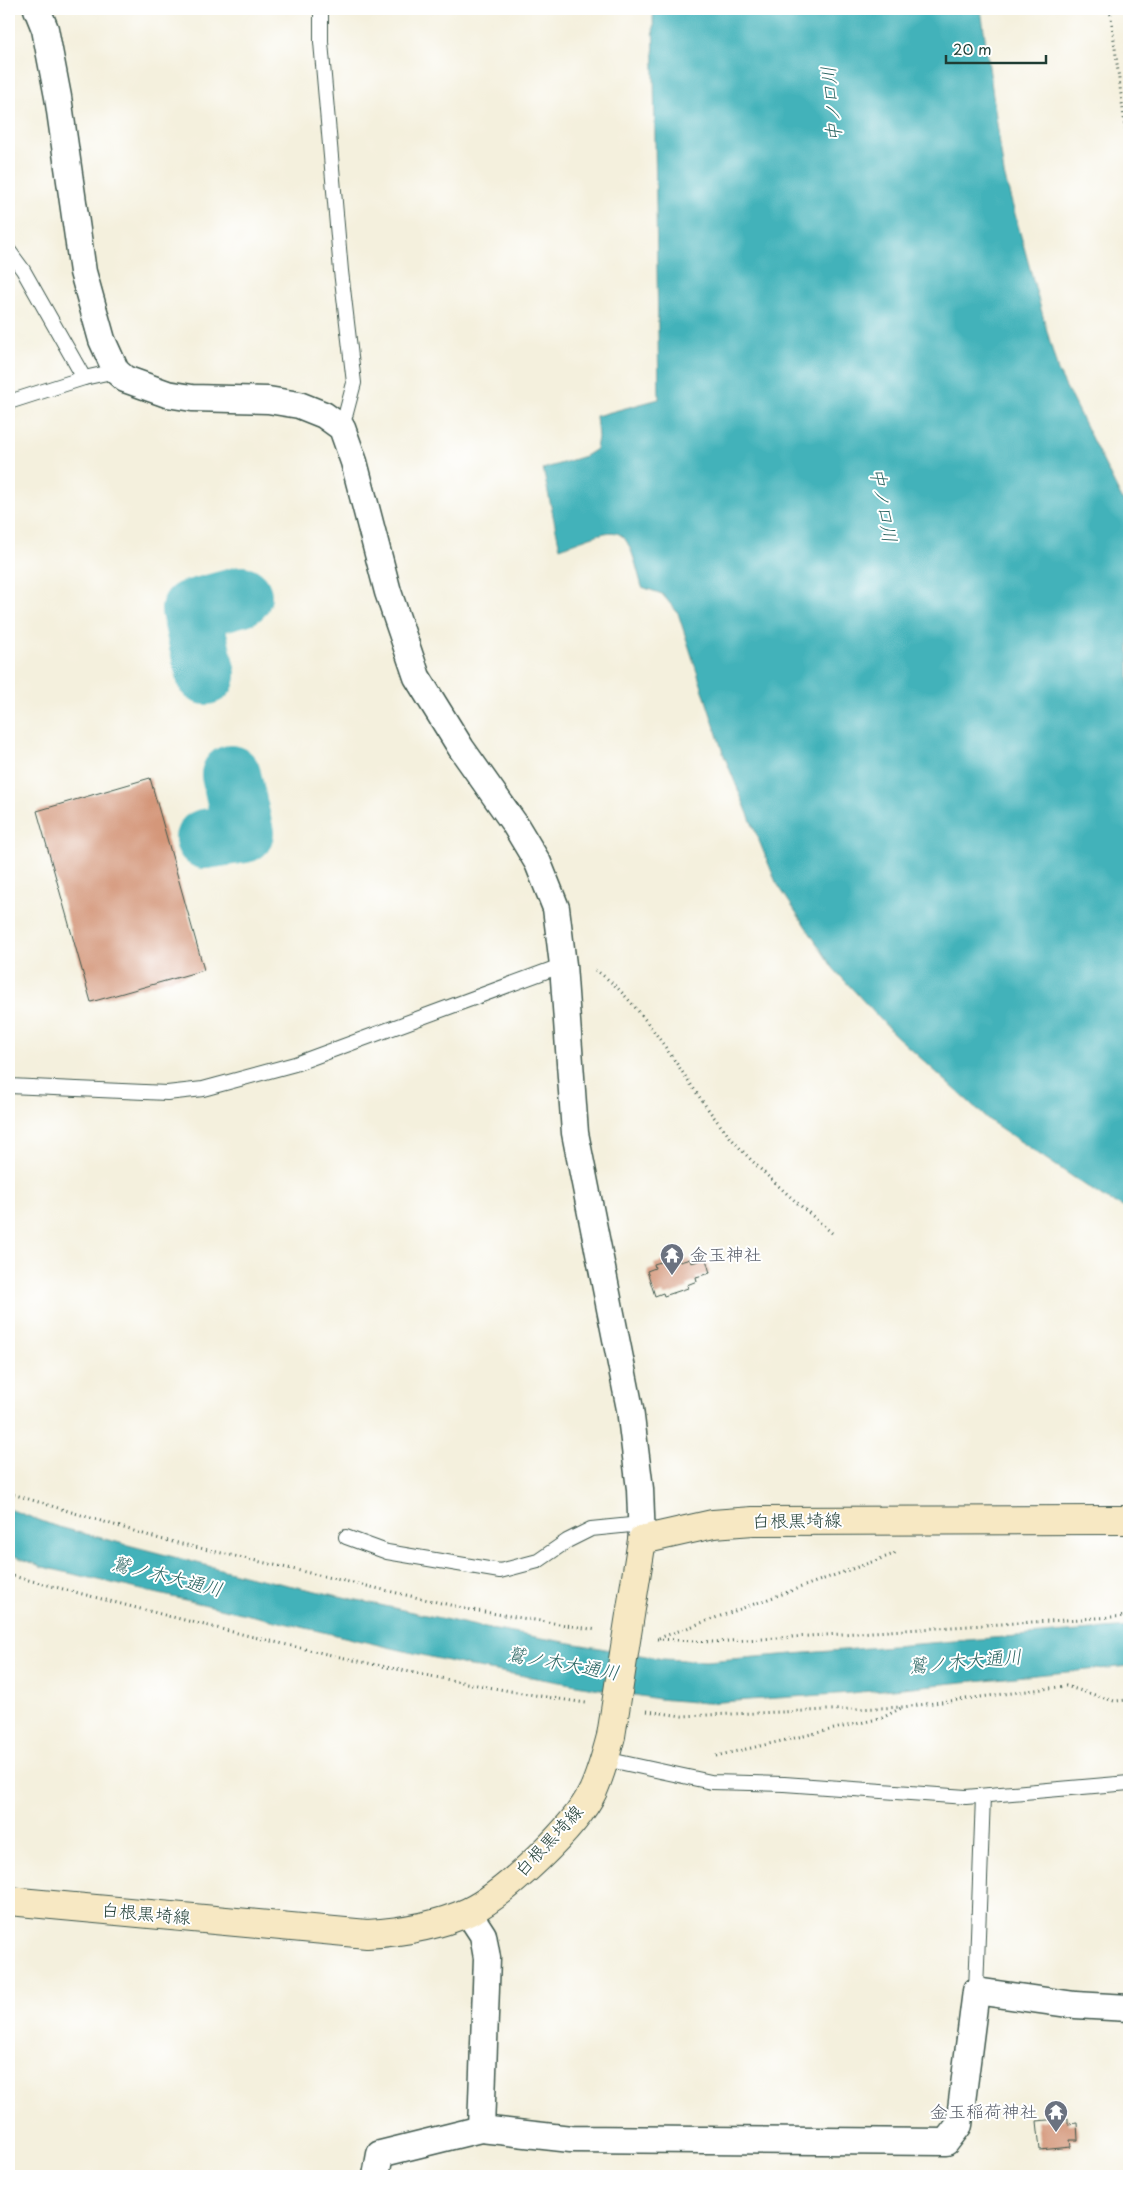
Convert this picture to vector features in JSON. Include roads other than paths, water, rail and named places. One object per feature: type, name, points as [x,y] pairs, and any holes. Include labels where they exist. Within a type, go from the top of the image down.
[{"type":"main road","name":"白根黒埼線","points":[[9,1902],[367,1934],[399,1932],[468,1912],[501,1890],[537,1859],[569,1824],[593,1792],[608,1748],[633,1596],[641,1532],[753,1521],[1129,1520]]},
{"type":"street","points":[[37,9],[46,28],[58,97],[83,272],[99,331],[116,372],[125,379],[167,394],[192,398],[268,400],[299,405],[324,415],[342,428],[354,462],[388,592],[417,677],[461,748],[514,823],[538,864],[556,908],[563,965],[575,1133],[630,1409],[640,1489],[641,1532]]},
{"type":"street","points":[[468,1912],[483,1935],[487,1958],[481,2129]]},
{"type":"street","points":[[376,2176],[380,2154],[481,2129],[571,2139],[946,2142],[959,2125],[976,1991],[1075,2005],[1129,2008]]},
{"type":"lane","points":[[321,9],[321,42],[341,272],[354,383],[342,428]]},
{"type":"lane","points":[[9,251],[23,270],[84,378]]},
{"type":"lane","points":[[9,402],[84,378],[116,372]]},
{"type":"lane","points":[[9,1086],[167,1093],[204,1089],[295,1064],[563,965]]},
{"type":"lane","points":[[346,1537],[387,1552],[500,1571],[538,1561],[567,1541],[591,1529],[641,1532]]},
{"type":"lane","points":[[608,1748],[711,1782],[784,1784],[966,1797],[1129,1783]]},
{"type":"lane","points":[[976,1991],[983,1796]]},
{"type":"water","name":"中ノ口川","points":[[653,9],[981,9],[1004,174],[1058,371],[1129,513],[1129,1210],[1104,1198],[990,1121],[893,1033],[833,968],[776,882],[723,753],[678,613],[662,594],[642,587],[630,549],[618,533],[608,532],[596,535],[560,548],[543,469],[585,456],[596,449],[598,437],[596,416],[659,399]]},
{"type":"water","name":"鷲ノ木大通川","points":[[9,1509],[55,1526],[247,1576],[490,1629],[663,1659],[706,1661],[1129,1627],[1129,1666],[850,1693],[706,1703],[658,1699],[478,1668],[43,1567],[9,1554]]},
{"type":"waterway","points":[[206,675],[191,610],[242,596]]},
{"type":"waterway","points":[[205,839],[244,833],[231,775]]},
{"type":"place","name":"金玉神社","points":[[672,1276]]},
{"type":"place","name":"金玉稲荷神社","points":[[1056,2133]]}]
